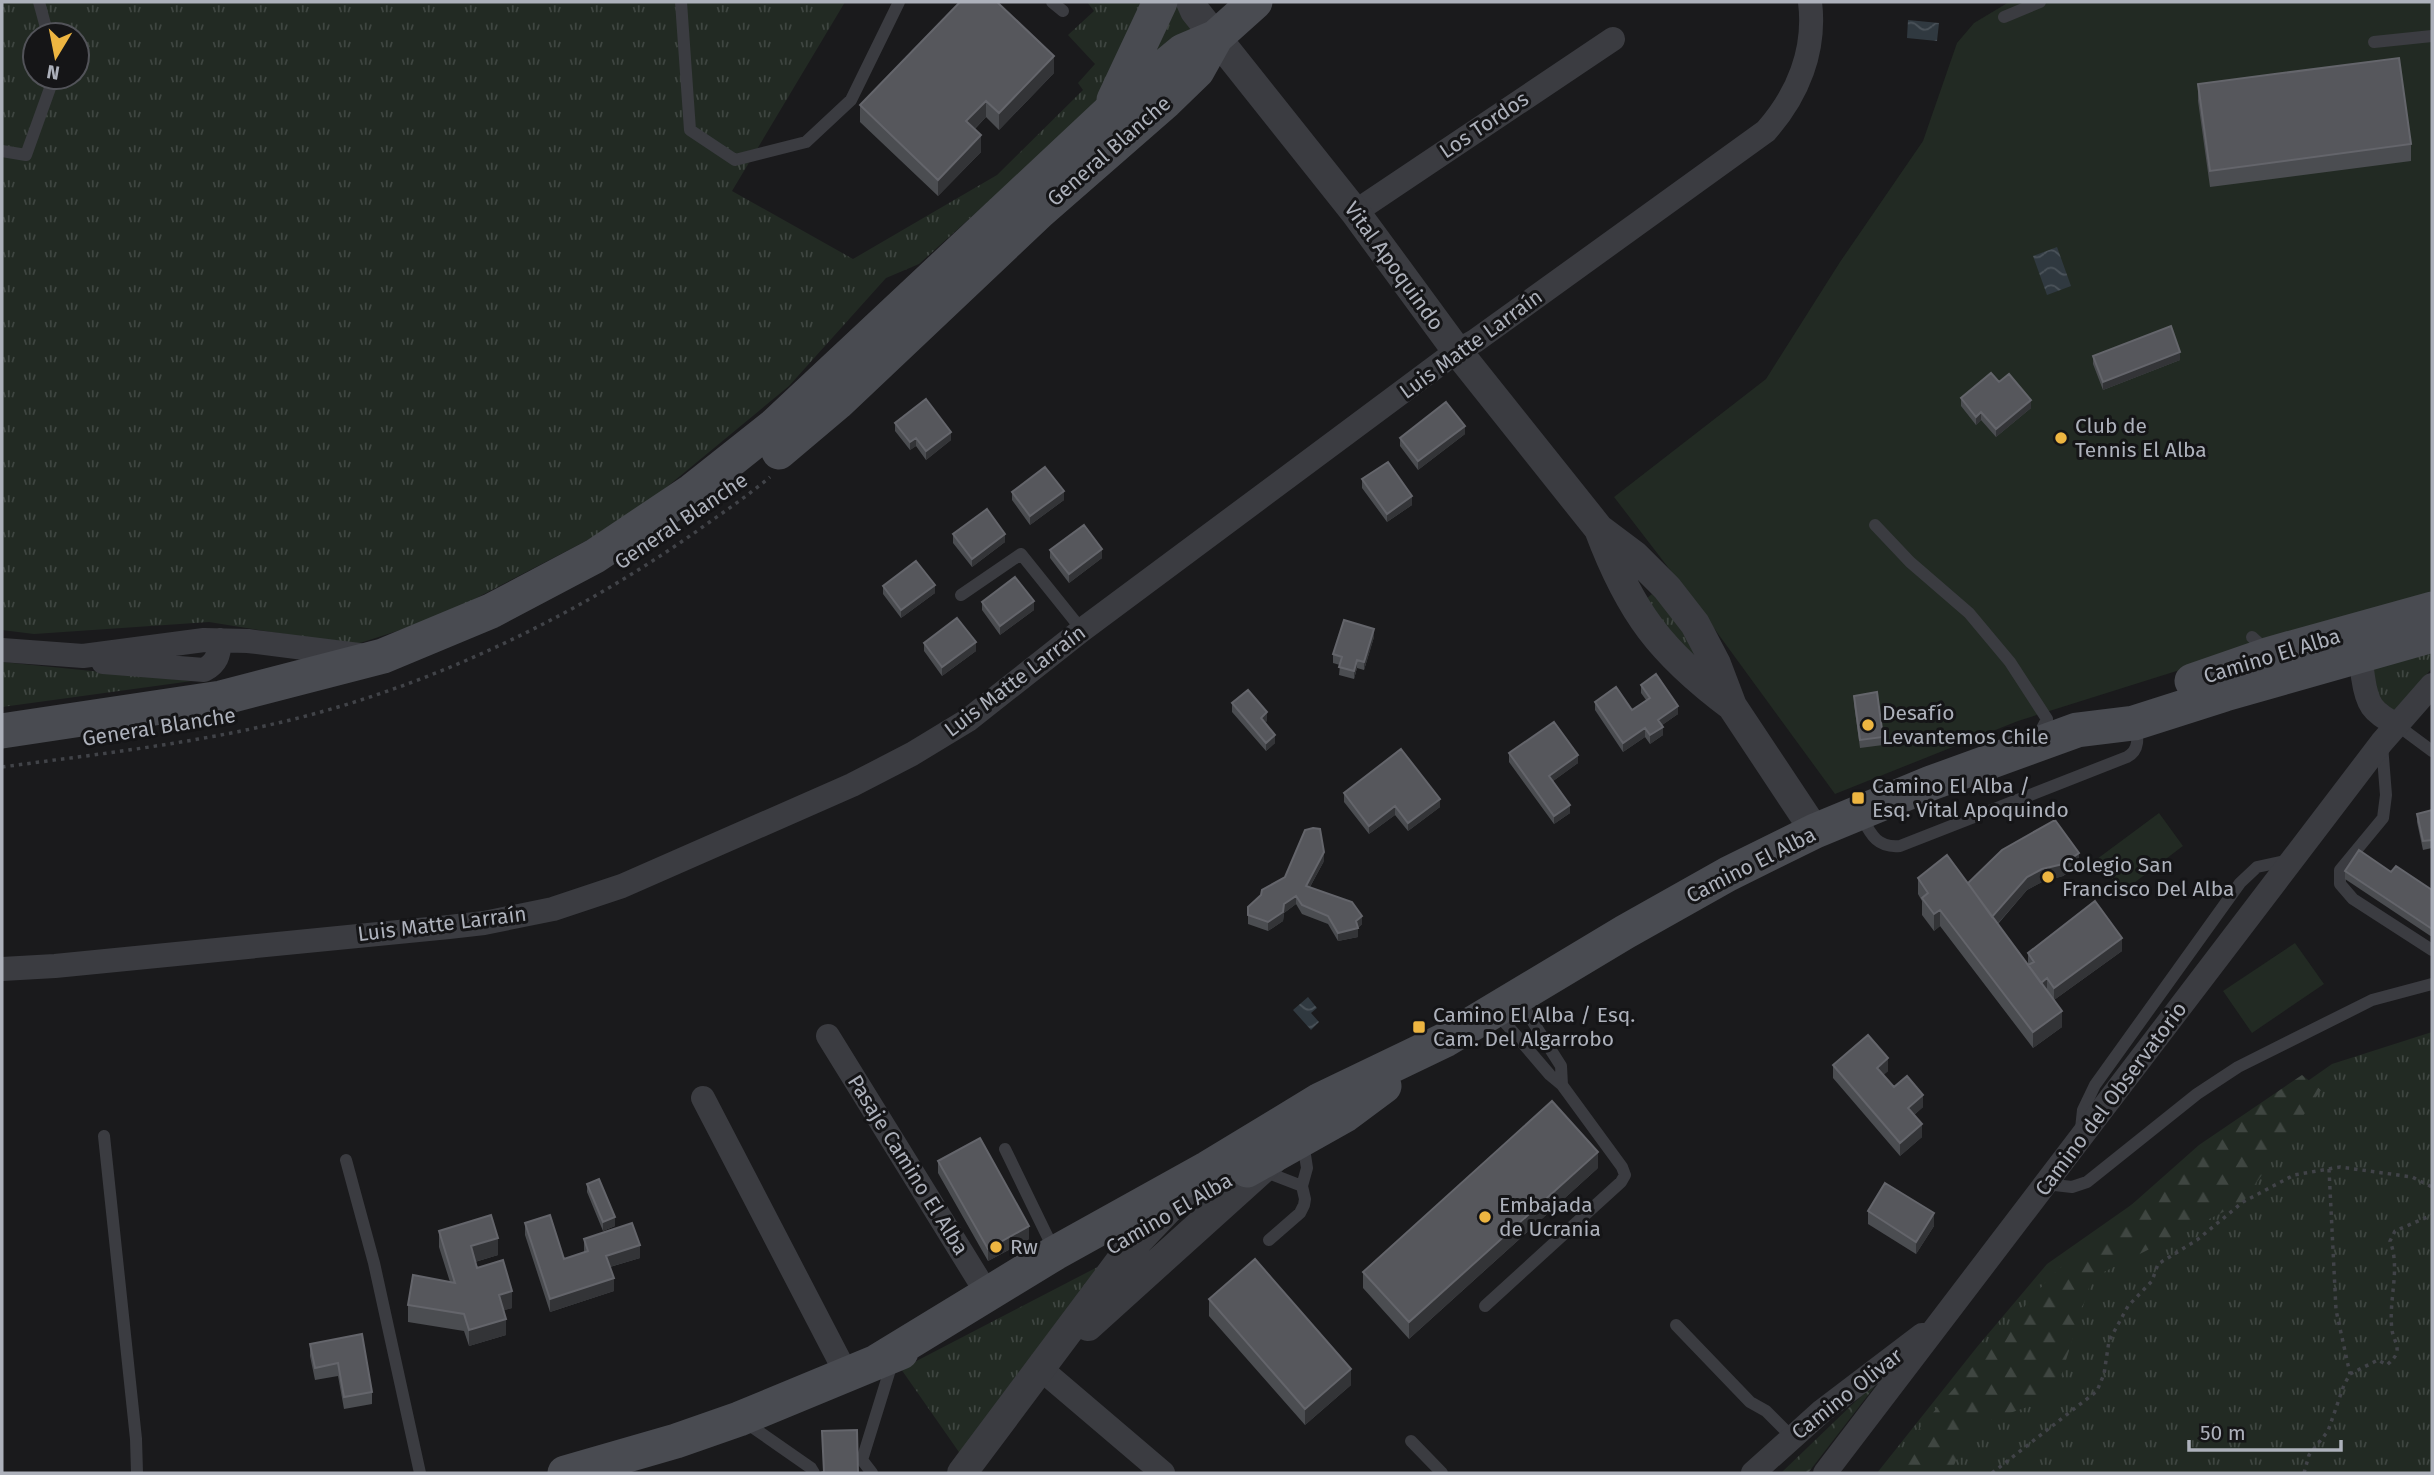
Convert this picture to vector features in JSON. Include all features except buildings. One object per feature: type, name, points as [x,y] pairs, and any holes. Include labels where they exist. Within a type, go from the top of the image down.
[{"type":"main road","points":[[1108,113],[1160,2]]},
{"type":"main road","name":"General Blanche","points":[[2,750],[150,731],[311,698],[358,684],[445,651],[550,602],[601,574],[709,505],[793,441],[837,403],[1040,211],[1197,71],[1216,37],[1255,2]]},
{"type":"main road","name":"General Blanche","points":[[2,731],[221,698],[383,656],[481,616],[595,556],[692,491],[744,451],[814,390],[1108,113],[1183,51],[1216,37]]},
{"type":"main road","name":"Camino El Alba","points":[[887,1358],[1055,1253],[1208,1168],[1320,1100],[1446,1040],[1625,932],[1717,880],[1815,831],[2261,645],[2424,620]]},
{"type":"main road","name":"Camino El Alba","points":[[2052,731],[2134,723],[2360,656],[2424,620]]},
{"type":"main road","name":"Camino El Alba","points":[[565,1473],[663,1445],[739,1419],[999,1312],[1162,1217],[1281,1154],[1345,1115],[1446,1040]]},
{"type":"street","name":"Vital Apoquindo","points":[[1191,2],[1355,212],[1457,351],[1599,529],[1620,581],[1637,611],[1664,647],[1696,679],[1732,706],[1815,831]]},
{"type":"street","name":"Luis Matte Larraín","points":[[2,969],[473,924],[519,917],[622,886],[852,785],[912,754],[968,720],[1082,630],[1457,351],[1475,341],[1766,131],[1789,101],[1804,67],[1811,30],[1810,2]]},
{"type":"street","name":"Los Tordos","points":[[1355,212],[1613,39]]},
{"type":"street","points":[[2,650],[83,656],[220,640],[248,641],[347,655],[383,656]]},
{"type":"street","points":[[2360,656],[2367,699],[2390,733]]},
{"type":"street","name":"Camino del Observatorio","points":[[1825,1473],[2390,733],[2432,685]]},
{"type":"street","name":"Pasaje Camino El Alba","points":[[828,1036],[988,1295]]},
{"type":"street","points":[[703,1098],[847,1375]]},
{"type":"street","points":[[1041,1368],[1281,1154]]},
{"type":"street","points":[[962,1473],[1128,1251],[1208,1168]]},
{"type":"street","name":"Camino Olivar","points":[[1753,1473],[1822,1411],[1945,1318]]},
{"type":"street","points":[[1041,1368],[1163,1473]]},
{"type":"lane","points":[[39,2],[44,21]]},
{"type":"lane","points":[[681,2],[690,131],[735,160],[806,142],[851,100],[899,2]]},
{"type":"lane","points":[[1052,2],[1063,11]]},
{"type":"lane","points":[[2004,17],[2040,2]]},
{"type":"lane","points":[[2374,42],[2432,36]]},
{"type":"lane","points":[[2,151],[26,155],[49,91]]},
{"type":"lane","points":[[1875,525],[1910,562],[1969,613],[2010,662],[2052,731]]},
{"type":"lane","points":[[961,595],[1021,554],[1082,630]]},
{"type":"lane","points":[[1859,813],[1871,836],[1880,844],[1900,846],[2127,757],[2138,743],[2134,723]]},
{"type":"lane","points":[[2432,751],[2390,733],[2383,818],[2340,870],[2340,884],[2353,899],[2432,950]]},
{"type":"lane","points":[[2046,1184],[2072,1187],[2087,1182],[2197,1094],[2238,1067],[2372,1000],[2432,984]]},
{"type":"lane","points":[[1506,1004],[1561,1066],[1562,1085]]},
{"type":"lane","points":[[1485,1306],[1621,1182],[1625,1175],[1622,1167],[1562,1085],[1550,1075],[1506,1004]]},
{"type":"lane","points":[[104,1136],[136,1439],[137,1473]]},
{"type":"lane","points":[[1006,1149],[1055,1253]]},
{"type":"lane","points":[[1281,1154],[1307,1168],[1302,1186]]},
{"type":"lane","points":[[1269,1240],[1300,1213],[1305,1199],[1302,1186],[1281,1154]]},
{"type":"lane","points":[[346,1160],[374,1263],[420,1473]]},
{"type":"lane","points":[[1676,1325],[1750,1402],[1766,1411],[1792,1437]]},
{"type":"lane","points":[[873,1473],[860,1461],[887,1358]]},
{"type":"lane","points":[[739,1419],[816,1469]]},
{"type":"lane","points":[[1411,1441],[1442,1473]]},
{"type":"path","points":[[1992,1473],[2097,1391],[2104,1374],[2109,1341],[2128,1306],[2152,1281],[2158,1264],[2197,1240],[2243,1202],[2294,1175],[2340,1167],[2412,1177],[2432,1187]]},
{"type":"path","points":[[2329,1169],[2336,1310],[2350,1374]]},
{"type":"path","points":[[2304,1473],[2309,1455],[2328,1431],[2350,1374],[2378,1360],[2387,1365],[2396,1357],[2391,1303],[2395,1253],[2390,1241],[2395,1231],[2432,1215]]},
{"type":"green space","points":[[2,2],[845,2],[732,191],[853,259],[997,175],[1083,90],[1078,83],[1095,64],[1068,35],[1094,11],[1087,2],[1147,2],[1097,104],[919,264],[886,278],[789,386],[628,519],[440,617],[354,645],[209,622],[34,634],[2,630]]},
{"type":"green space","name":"Club de Tennis El Alba","points":[[2009,2],[2432,2],[2432,597],[2272,641],[2018,721],[1835,794],[1697,605],[1614,497],[1766,379],[1840,262],[1923,141],[1957,43],[1974,23]]},
{"type":"green space","points":[[1176,5],[1191,22],[1191,35],[1127,89]]},
{"type":"green space","points":[[1652,594],[1684,621],[1700,655],[1695,658],[1666,633],[1646,599]]},
{"type":"green space","points":[[2432,649],[2432,668],[2396,712],[2382,710],[2371,662]]},
{"type":"green space","points":[[2,662],[192,681],[2,707]]},
{"type":"green space","points":[[2159,813],[2183,846],[2122,892],[2097,859]]},
{"type":"green space","points":[[2295,943],[2324,984],[2252,1033],[2223,991]]},
{"type":"green space","points":[[2432,1032],[2432,1473],[1877,1473],[2047,1264],[2332,1064]]},
{"type":"green space","points":[[2302,1075],[2321,1090],[2243,1202],[2092,1278],[2054,1398],[1969,1427],[1951,1473],[1881,1473],[2050,1277],[2199,1145]]},
{"type":"green space","points":[[1111,1260],[961,1455],[901,1369]]},
{"type":"green space","points":[[1885,1373],[1808,1473],[1781,1473]]},
{"type":"water","points":[[1908,20],[1939,23],[1937,41],[1907,38]]},
{"type":"water","points":[[2057,247],[2071,286],[2047,295],[2033,256]]},
{"type":"water","points":[[1308,997],[1317,1008],[1311,1013],[1319,1022],[1311,1030],[1293,1010]]},
{"type":"place","name":"Club de Tennis El Alba","points":[[2061,438]]},
{"type":"place","name":"Desafío Levantemos Chile","points":[[1868,725]]},
{"type":"place","name":"Camino El Alba / Esq. Vital Apoquindo","points":[[1858,798]]},
{"type":"place","name":"Colegio San Francisco Del Alba","points":[[2048,877]]},
{"type":"place","name":"Camino El Alba / Esq. Cam. Del Algarrobo","points":[[1419,1027]]},
{"type":"place","name":"Embajada de Ucrania","points":[[1485,1217]]},
{"type":"place","name":"Rw","points":[[996,1247]]}]
